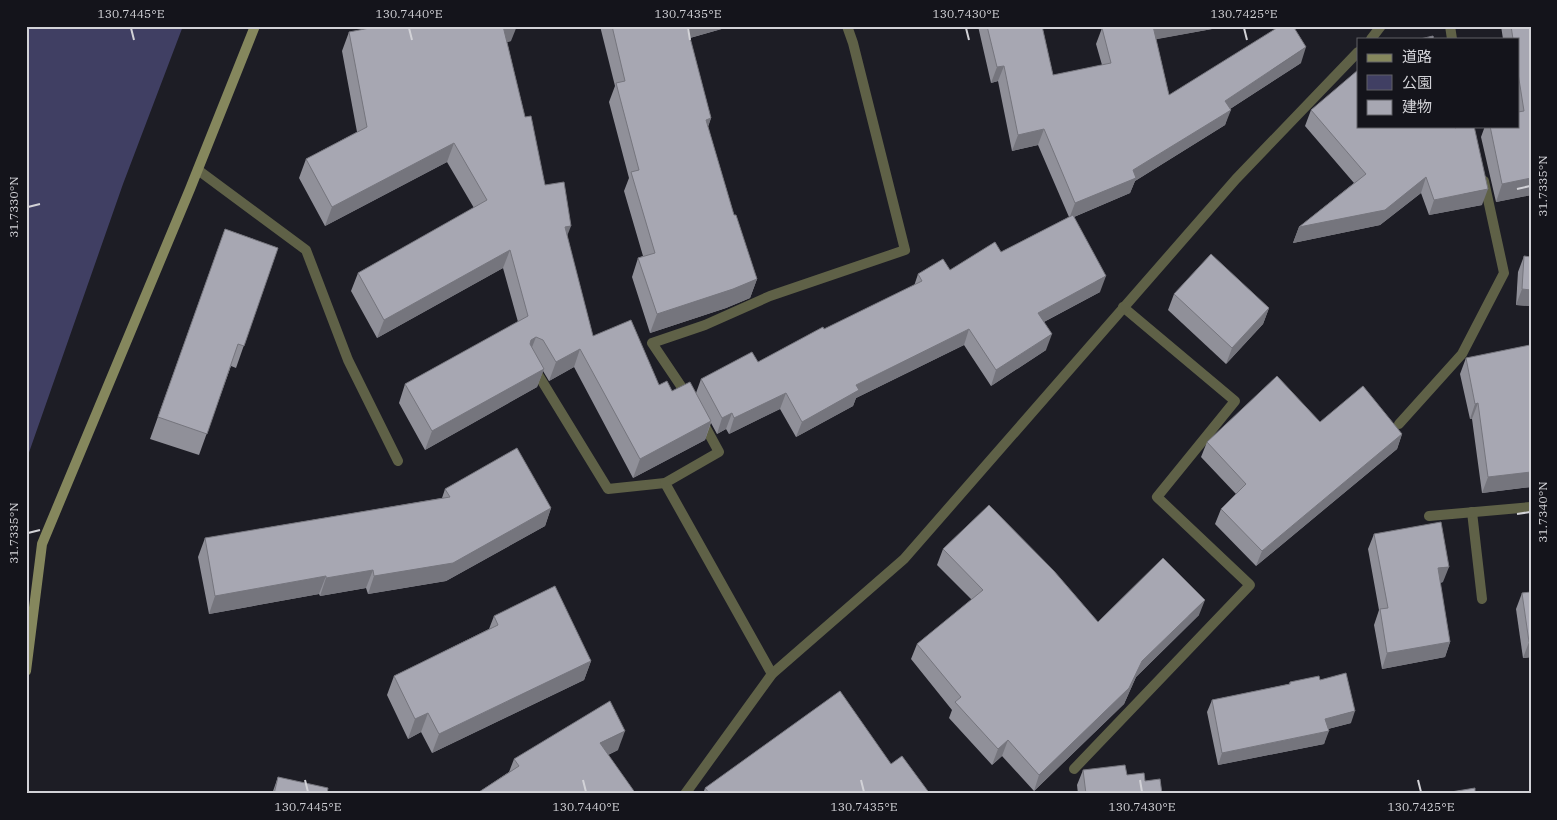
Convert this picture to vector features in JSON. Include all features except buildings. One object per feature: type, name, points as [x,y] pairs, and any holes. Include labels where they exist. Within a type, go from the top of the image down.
[{"type":"street","points":[[26,671],[42,544],[198,170],[255,26]]},
{"type":"street","points":[[530,362],[608,489],[665,483],[720,452],[690,399],[652,343],[705,325],[770,296],[905,250],[848,26]]},
{"type":"street","points":[[1372,38],[1381,26]]},
{"type":"street","points":[[685,794],[772,674],[904,559],[1236,179],[1357,53]]},
{"type":"street","points":[[198,170],[306,250],[348,360],[398,461]]},
{"type":"street","points":[[1399,424],[1462,354],[1504,273],[1483,175]]},
{"type":"street","points":[[1074,769],[1250,585],[1157,497],[1235,401],[1123,307]]},
{"type":"street","points":[[665,483],[772,674]]},
{"type":"street","points":[[1429,516],[1531,507]]},
{"type":"street","points":[[1472,512],[1482,599]]},
{"type":"green space","points":[[26,26],[183,26],[123,184],[26,461]]}]
